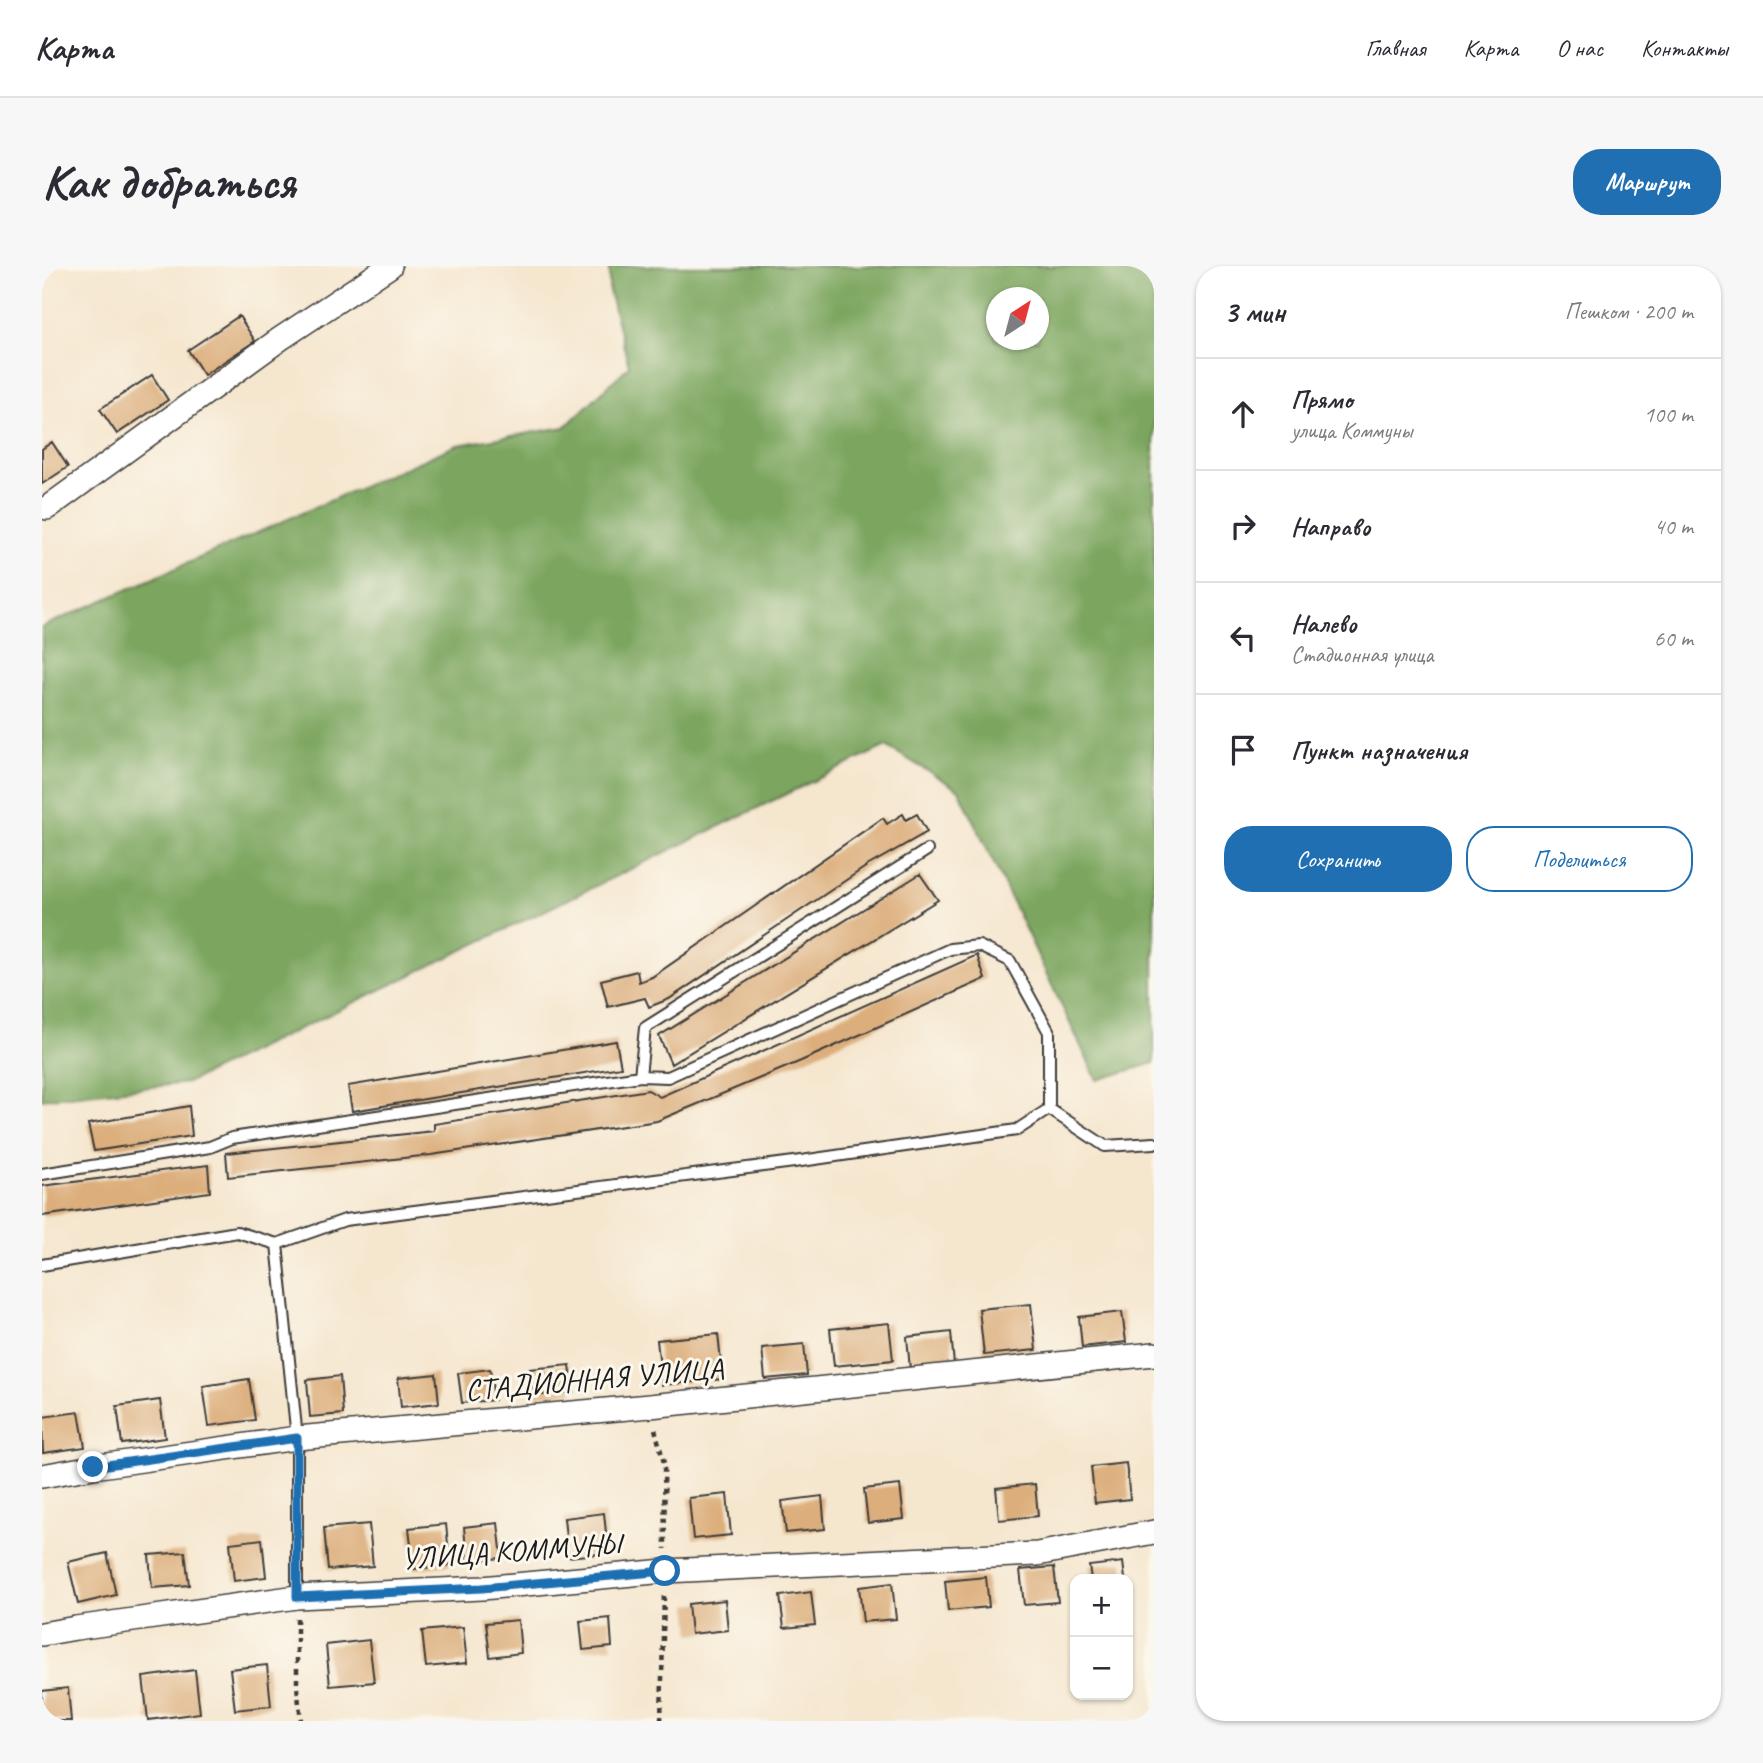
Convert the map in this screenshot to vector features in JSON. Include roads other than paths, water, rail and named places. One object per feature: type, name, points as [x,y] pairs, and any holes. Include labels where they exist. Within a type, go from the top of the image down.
[{"type":"street","points":[[47,508],[280,340],[390,266]]},
{"type":"street","name":"СТАДИОННАЯ УЛИЦА","points":[[42,1476],[297,1438],[650,1406],[1154,1353]]},
{"type":"street","name":"УЛИЦА КОММУНЫ","points":[[42,1634],[297,1597],[482,1588],[665,1571],[1037,1553],[1154,1532]]},
{"type":"lane","points":[[640,1076],[645,1028],[927,849]]},
{"type":"lane","points":[[42,1174],[210,1147],[232,1138],[640,1076],[668,1077],[950,949],[979,946],[1010,961],[1049,1032],[1049,1109]]},
{"type":"lane","points":[[1049,1109],[1105,1146],[1154,1143]]},
{"type":"lane","points":[[42,1265],[237,1232],[277,1244],[345,1220],[1017,1130],[1049,1109]]},
{"type":"lane","points":[[277,1244],[297,1438],[297,1597]]}]
